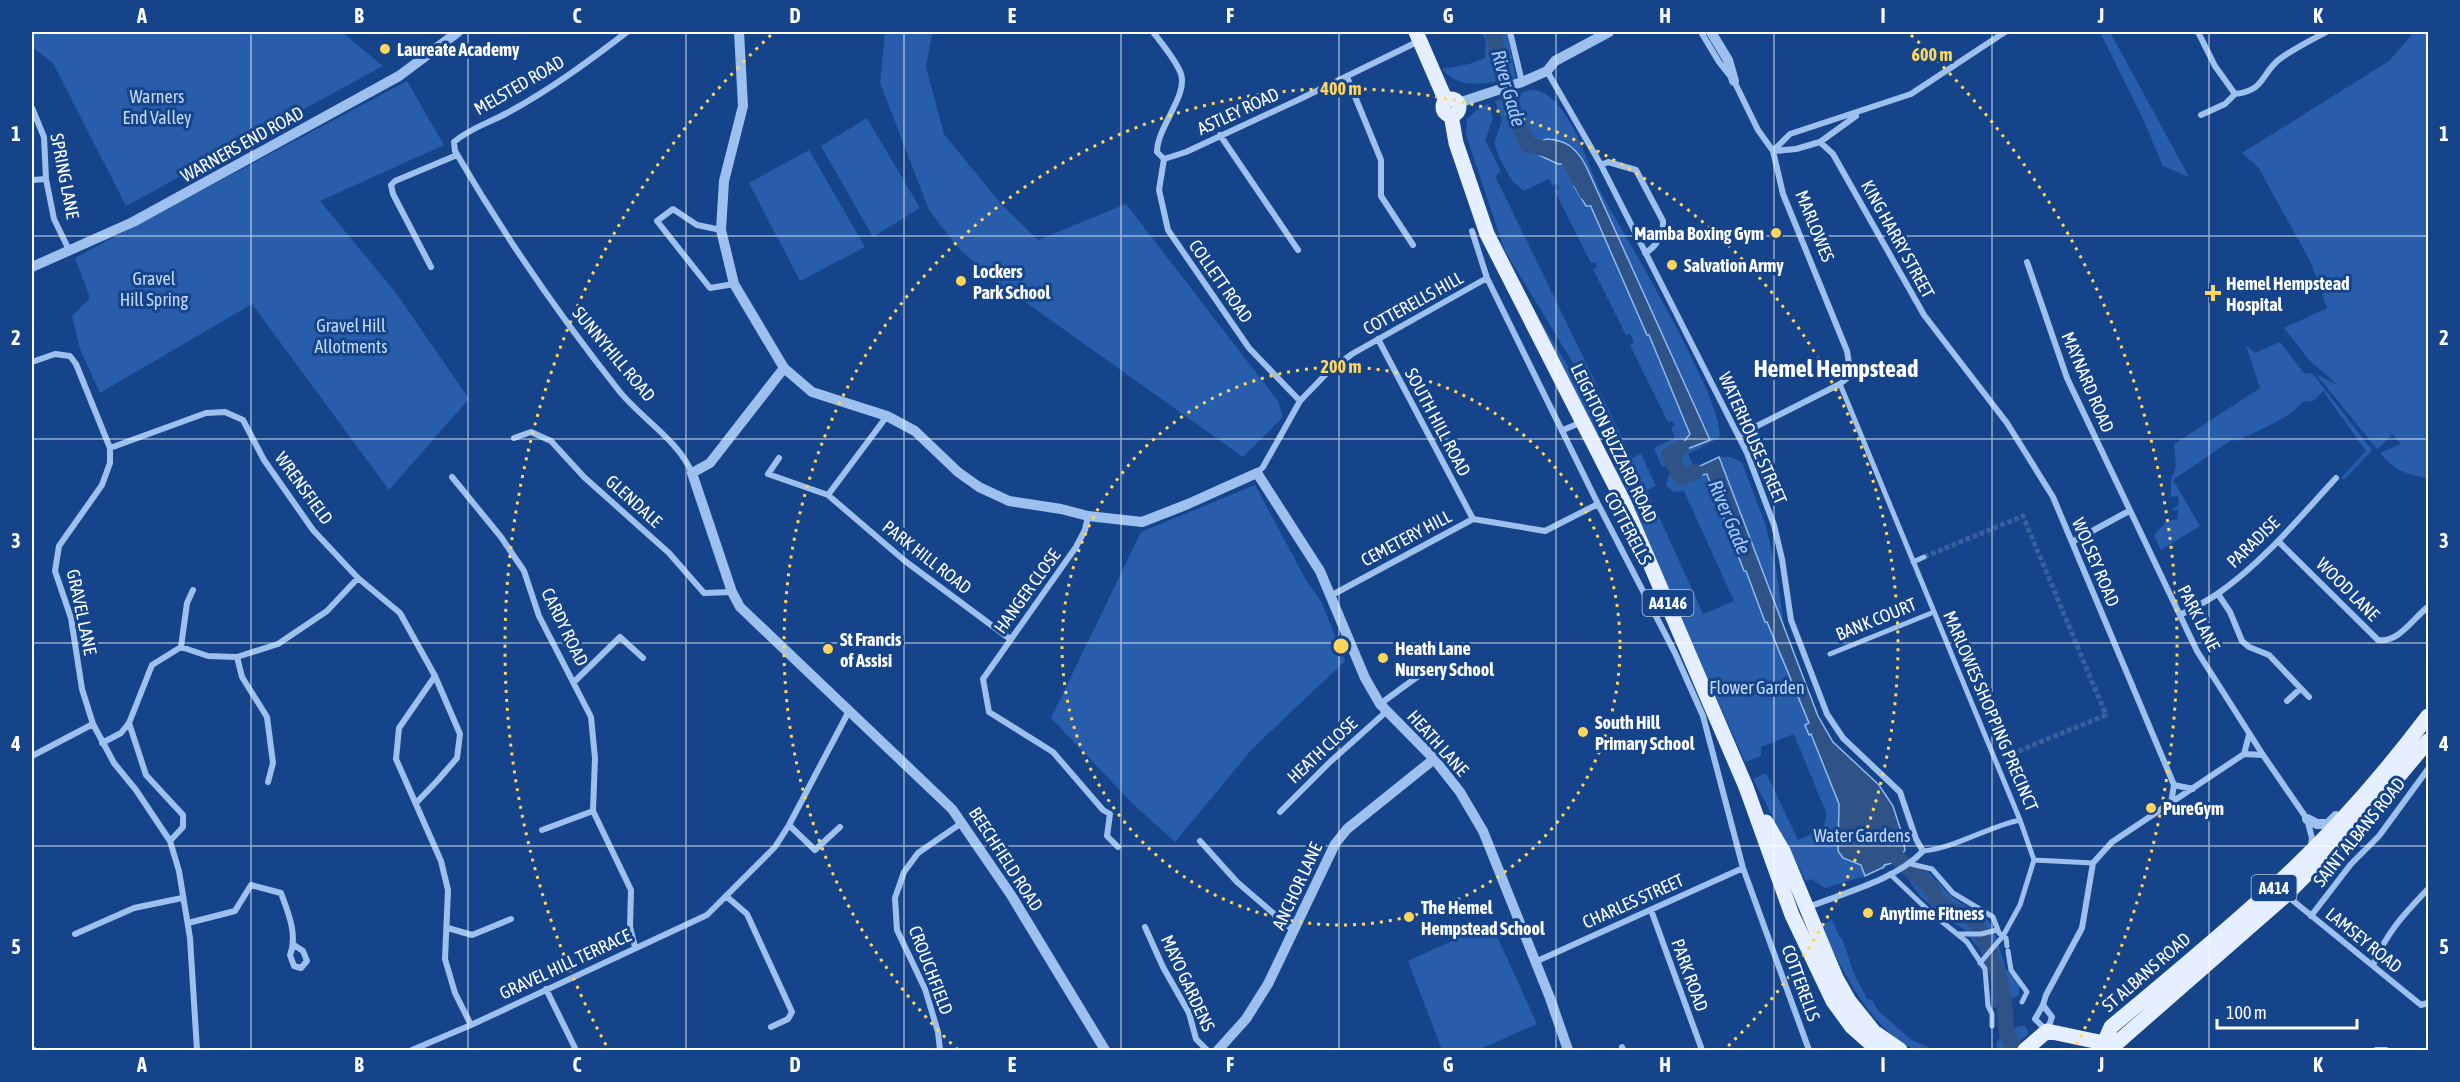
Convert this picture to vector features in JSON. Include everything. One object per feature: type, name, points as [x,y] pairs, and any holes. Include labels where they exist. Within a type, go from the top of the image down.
[{"type":"main road","name":"LEIGHTON BUZZARD ROAD","points":[[1418,36],[1452,106],[1456,143],[1487,234],[1624,503],[1799,912],[1833,1001],[1852,1027],[1878,1050]]},
{"type":"main road","name":"ST ALBANS ROAD","points":[[2105,1047],[2111,1027],[2200,952],[2310,852],[2369,790],[2428,716]]},
{"type":"main road","name":"ST ALBANS ROAD","points":[[2105,1047],[2118,1042],[2286,895],[2368,813],[2428,741]]},
{"type":"main road","name":"A414","points":[[2200,952],[2222,942],[2274,899],[2286,895],[2283,890],[2294,868]]},
{"type":"main road","name":"LEIGHTON BUZZARD ROAD","points":[[1799,912],[1849,1001],[1874,1032],[1900,1050]]},
{"type":"main road","points":[[2025,1050],[2046,1031],[2105,1047]]},
{"type":"street","name":"WARNERS END ROAD","points":[[32,267],[133,222],[399,76],[458,32]]},
{"type":"street","name":"MELSTED ROAD","points":[[454,142],[464,133],[507,113],[579,68],[627,32]]},
{"type":"street","points":[[739,32],[743,106],[723,181],[721,230],[734,284],[784,369],[812,392],[886,416],[915,431],[958,472],[979,487],[1009,501],[1088,516],[1142,522],[1257,473]]},
{"type":"street","name":"COLLETT ROAD","points":[[1153,32],[1181,73],[1183,86],[1157,141],[1157,152],[1164,159],[1158,190],[1168,230],[1249,348],[1300,401]]},
{"type":"street","points":[[1510,32],[1519,83]]},
{"type":"street","points":[[1452,106],[1547,71],[1555,61],[1609,32]]},
{"type":"street","name":"MARLOWES","points":[[1701,32],[1719,62],[1734,81]]},
{"type":"street","name":"MARLOWES","points":[[1711,32],[1728,60],[1734,81],[1758,130],[1773,152],[1783,194],[1847,351],[1851,375],[1840,384]]},
{"type":"street","points":[[1773,152],[1790,134],[1911,94],[1946,72],[1980,46],[2005,32]]},
{"type":"street","points":[[2198,32],[2215,66],[2235,93]]},
{"type":"street","points":[[2201,115],[2225,104],[2235,93],[2248,92],[2255,88],[2261,84],[2279,59],[2326,32]]},
{"type":"street","name":"ASTLEY ROAD","points":[[1164,159],[1186,152],[1347,77],[1418,36]]},
{"type":"street","name":"WATERHOUSE STREET","points":[[1547,71],[1601,165],[1748,453],[1774,525],[1782,559],[1791,620],[1827,714],[1843,738],[1900,792],[1916,838],[1923,851]]},
{"type":"street","points":[[1347,77],[1381,160],[1381,196],[1413,245]]},
{"type":"street","name":"SPRING LANE","points":[[32,108],[44,137],[46,179],[54,219],[69,250]]},
{"type":"street","points":[[1773,152],[1796,149],[1820,142],[1861,112]]},
{"type":"street","points":[[1220,135],[1298,250]]},
{"type":"street","name":"SUNNYHILL ROAD","points":[[454,142],[457,155],[492,215],[555,308],[622,395],[686,459],[732,592]]},
{"type":"street","name":"KING HARRY STREET","points":[[1820,142],[1833,154],[1924,315],[1952,351]]},
{"type":"street","points":[[431,267],[393,194],[391,185],[395,181],[457,155]]},
{"type":"street","points":[[1601,165],[1608,162],[1636,170],[1663,221],[1663,229],[1653,248],[1645,253]]},
{"type":"street","points":[[32,180],[46,179]]},
{"type":"street","points":[[721,230],[697,225],[673,209],[657,221],[710,288],[734,284]]},
{"type":"street","name":"COTTERELLS","points":[[1472,231],[1487,278],[1598,504],[1662,627],[1702,716],[1743,867],[1809,1050]]},
{"type":"street","name":"MAYNARD ROAD","points":[[2027,262],[2067,378],[2129,511]]},
{"type":"street","name":"COTTERELLS HILL","points":[[1257,473],[1263,467],[1300,401],[1327,373],[1352,354],[1487,278]]},
{"type":"street","name":"SOUTH HILL ROAD","points":[[1378,339],[1473,519]]},
{"type":"street","name":"WOLSEY ROAD","points":[[1952,351],[2013,432],[2053,497],[2174,785]]},
{"type":"street","points":[[32,362],[55,354],[70,356],[76,364],[110,448]]},
{"type":"street","points":[[692,473],[710,462],[784,369]]},
{"type":"street","points":[[1739,435],[1840,384]]},
{"type":"street","name":"MARLOWES SHOPPING PRECINCT","points":[[1840,384],[1934,612],[1998,759],[2034,860]]},
{"type":"street","name":"WRENSFIELD","points":[[110,448],[206,413],[225,412],[243,420],[264,460],[314,530],[358,578],[400,613],[435,676],[460,734],[457,758],[416,803]]},
{"type":"street","points":[[828,495],[886,416]]},
{"type":"street","points":[[1563,430],[1582,422]]},
{"type":"street","name":"GLENDALE","points":[[514,438],[531,432],[551,441],[584,477],[669,553],[704,593],[732,592]]},
{"type":"street","name":"GRAVEL LANE","points":[[110,448],[110,464],[102,484],[59,546],[55,571],[71,618],[82,689],[93,724],[114,763],[161,825],[170,841],[179,871],[188,923],[197,1050]]},
{"type":"street","name":"PARK HILL ROAD","points":[[779,458],[768,474],[828,495],[905,561],[1010,639]]},
{"type":"street","name":"HEATH LANE","points":[[1257,473],[1320,571],[1365,678],[1383,707],[1434,759],[1460,792],[1483,831],[1568,1050]]},
{"type":"street","name":"CARDY ROAD","points":[[452,477],[501,537],[524,571],[538,616],[591,717],[595,758],[593,811],[631,890],[630,927],[636,947]]},
{"type":"street","name":"PARADISE","points":[[2180,615],[2218,594],[2278,541],[2336,478]]},
{"type":"street","name":"CEMETERY HILL","points":[[1332,595],[1473,519],[1545,531],[1598,504]]},
{"type":"street","points":[[2072,542],[2129,511]]},
{"type":"street","name":"PARK LANE","points":[[2129,511],[2197,651],[2249,735],[2307,819]]},
{"type":"street","name":"HANGER CLOSE","points":[[1088,516],[1085,530],[1076,548],[983,679],[989,712],[1053,752],[1103,810],[1110,814],[1107,836],[1118,847]]},
{"type":"street","name":"WOOD LANE","points":[[2278,541],[2379,640],[2387,641],[2396,637],[2428,607]]},
{"type":"street","points":[[1913,562],[1924,557]]},
{"type":"street","points":[[181,647],[208,656],[237,657],[278,644],[327,611],[358,578]]},
{"type":"street","points":[[181,647],[187,603],[193,590]]},
{"type":"street","name":"BEECHFIELD ROAD","points":[[732,592],[740,607],[952,808],[1017,905],[1105,1050]]},
{"type":"street","points":[[2218,594],[2230,612],[2242,641],[2248,648],[2269,655],[2309,697]]},
{"type":"street","name":"BANK COURT","points":[[1830,654],[1934,612]]},
{"type":"street","points":[[574,682],[620,637],[643,658]]},
{"type":"street","points":[[102,743],[121,733],[129,723],[152,665],[181,647]]},
{"type":"street","points":[[237,657],[242,677],[267,717],[273,764],[268,782]]},
{"type":"street","name":"HEATH CLOSE","points":[[1280,812],[1383,707],[1428,669]]},
{"type":"street","points":[[435,676],[399,728],[396,759],[441,861],[448,890],[446,959],[455,993],[471,1025]]},
{"type":"street","points":[[2287,701],[2300,689]]},
{"type":"street","name":"GRAVEL HILL TERRACE","points":[[412,1050],[701,919],[774,848],[789,825],[849,711]]},
{"type":"street","points":[[129,723],[146,775],[183,815],[183,827],[170,841]]},
{"type":"street","points":[[32,756],[93,724]]},
{"type":"street","points":[[2244,754],[2249,735]]},
{"type":"street","points":[[2043,1005],[2052,1017],[2046,1031],[2035,1019],[2082,928],[2093,862],[2112,842],[2244,754],[2263,755]]},
{"type":"street","name":"ANCHOR LANE","points":[[1218,1050],[1246,1019],[1268,984],[1335,844],[1347,830],[1434,759]]},
{"type":"street","name":"SAINT ALBANS ROAD","points":[[2286,895],[2311,916],[2351,864],[2379,836],[2428,769]]},
{"type":"street","points":[[2171,803],[2174,785],[2193,789]]},
{"type":"street","points":[[2307,819],[2317,824],[2328,824],[2349,802],[2369,790]]},
{"type":"street","points":[[542,830],[593,811]]},
{"type":"street","points":[[2307,819],[2312,838],[2310,852]]},
{"type":"street","points":[[1799,912],[1911,864],[1923,851],[1944,848],[2000,824],[2020,820]]},
{"type":"street","name":"CROUCHFIELD","points":[[940,1050],[938,1032],[925,989],[897,930],[895,898],[904,872],[918,854],[963,822]]},
{"type":"street","points":[[789,825],[815,850],[840,827]]},
{"type":"street","points":[[1200,841],[1237,882],[1294,931]]},
{"type":"street","points":[[1980,963],[2003,936],[2020,905],[2034,860],[2093,862]]},
{"type":"street","points":[[1911,864],[1932,869],[1953,893],[1993,917],[1997,930],[2006,938],[2011,970],[2027,992],[2022,1002]]},
{"type":"street","name":"CHARLES STREET","points":[[1535,962],[1743,867]]},
{"type":"street","points":[[1890,874],[1930,912],[1967,942],[1986,978],[1992,1026]]},
{"type":"street","points":[[188,923],[235,911],[251,885],[281,893],[289,915],[294,945]]},
{"type":"street","points":[[2373,965],[2382,943],[2401,916],[2428,889]]},
{"type":"street","points":[[726,896],[747,914],[792,1012],[788,1019],[771,1027]]},
{"type":"street","points":[[75,934],[134,908],[182,898]]},
{"type":"street","name":"PARK ROAD","points":[[1651,910],[1702,1050]]},
{"type":"street","name":"LAMSEY ROAD","points":[[2311,916],[2421,1005],[2428,1003]]},
{"type":"street","points":[[448,928],[472,935],[511,919]]},
{"type":"street","name":"MAYO GARDENS","points":[[1145,927],[1163,967],[1190,1013],[1196,1039],[1207,1050]]},
{"type":"street","points":[[1959,934],[1982,934],[1997,930]]},
{"type":"street","points":[[546,989],[576,1050]]},
{"type":"street","points":[[2376,1050],[2386,1050]]},
{"type":"green space","name":"Warners End Valley","points":[[32,32],[342,32],[383,66],[126,206],[53,63],[32,47]]},
{"type":"green space","points":[[885,32],[959,32],[932,33],[926,67],[944,134],[1002,205],[1038,240],[1126,204],[1278,401],[1283,417],[1243,457],[1000,284],[958,248],[929,210],[880,83]]},
{"type":"green space","points":[[1481,32],[1507,32],[1516,78],[1486,83],[1467,83],[1449,76],[1442,69],[1469,64],[1485,58],[1486,41]]},
{"type":"green space","points":[[2100,32],[2110,32],[2189,177],[2163,166],[2143,119]]},
{"type":"green space","points":[[2414,32],[2428,32],[2428,479],[2402,471],[2380,453],[2401,444],[2389,431],[2392,435],[2377,449],[2316,374],[2339,386],[2309,360],[2284,328],[2327,308],[2311,263],[2258,167],[2242,153],[2389,61]]},
{"type":"green space","points":[[407,81],[444,145],[320,201],[396,293],[469,399],[389,490],[252,304],[100,393],[80,349],[72,316],[90,298],[75,258]]},
{"type":"green space","name":"Water Gardens","points":[[1530,90],[1542,92],[1551,98],[1565,114],[1606,202],[1653,284],[1708,394],[1718,421],[1719,438],[1688,454],[1695,468],[1713,459],[1724,457],[1736,459],[1742,463],[1765,523],[1776,568],[1785,634],[1818,716],[1833,742],[1887,795],[1905,844],[1903,855],[1896,862],[1865,876],[1825,888],[1811,879],[1806,881],[1753,779],[1766,773],[1798,840],[1822,830],[1827,815],[1794,734],[1761,747],[1761,756],[1745,762],[1617,473],[1597,405],[1600,392],[1632,458],[1641,454],[1656,486],[1647,490],[1703,614],[1734,601],[1684,491],[1673,492],[1666,485],[1669,474],[1681,469],[1683,473],[1687,471],[1680,458],[1662,467],[1654,448],[1675,438],[1671,428],[1675,426],[1672,421],[1668,422],[1630,345],[1634,342],[1630,334],[1626,335],[1593,269],[1597,267],[1595,262],[1591,263],[1555,191],[1559,189],[1557,184],[1552,185],[1549,179],[1524,191],[1513,182],[1500,159],[1494,143],[1502,120],[1495,101]]},
{"type":"green space","points":[[1488,104],[1493,118],[1485,140],[1501,172],[1495,176],[1597,385],[1586,383],[1582,378],[1505,251],[1466,135],[1467,119],[1479,108]]},
{"type":"green space","points":[[867,118],[920,208],[873,237],[821,146]]},
{"type":"green space","points":[[809,150],[865,247],[800,281],[749,183]]},
{"type":"green space","points":[[1539,319],[1592,401],[1601,443]]},
{"type":"green space","points":[[2280,342],[2304,373],[2313,374],[2372,450],[2344,480],[2341,478],[2366,451],[2323,391],[2313,401],[2302,402],[2273,424],[2237,441],[2233,439],[2173,480],[2200,526],[2161,550],[2154,535],[2167,521],[2178,519],[2178,510],[2171,510],[2179,505],[2178,496],[2171,497],[2171,479],[2176,467],[2174,444],[2260,388],[2246,345],[2255,353]]},
{"type":"green space","points":[[1255,485],[1306,580],[1322,603],[1345,661],[1252,749],[1175,842],[1132,803],[1051,718],[1141,532]]},
{"type":"green space","points":[[1927,871],[1952,897],[1988,920],[1993,927],[2006,970],[2020,983],[2019,995],[1994,1008],[1990,967],[1983,954],[1965,930],[1942,916],[1919,895],[1908,879]]},
{"type":"green space","points":[[1832,920],[1842,938],[1853,971],[1867,999],[1872,1000],[1878,1010],[1910,1039],[1934,1050],[1918,1051],[1900,1041],[1871,1014],[1847,978],[1821,925]]},
{"type":"green space","points":[[1491,923],[1537,1024],[1478,1050],[1442,1050],[1408,961]]},
{"type":"green space","points":[[2020,1026],[2025,1026],[2029,1033],[2010,1050],[1999,1050],[1996,1046],[2002,1035]]},
{"type":"water","points":[[1547,139],[1571,146],[1586,166],[1710,440],[1672,455],[1674,460],[1670,463],[1666,455],[1680,447],[1690,434],[1649,335],[1647,335],[1591,206],[1586,206],[1574,186],[1580,182],[1573,164],[1558,164],[1526,149],[1527,146]]},
{"type":"water","name":"Water Gardens","points":[[1719,457],[1818,716],[1833,742],[1879,785],[1893,806],[1905,850],[1896,862],[1884,865],[1865,876],[1861,865],[1843,858],[1838,851],[1839,804],[1811,734],[1809,735],[1805,725],[1809,723],[1767,622],[1765,622],[1746,571],[1744,571],[1722,513],[1724,512],[1719,506],[1707,474],[1680,479],[1675,471],[1680,470],[1683,474]]},
{"type":"waterway","name":"River Gade","points":[[1493,32],[1508,98],[1528,145],[1565,153],[1587,193]]},
{"type":"waterway","name":"River Gade","points":[[1681,448],[1669,455],[1681,477],[1695,472]]},
{"type":"waterway","name":"River Gade","points":[[1888,842],[1898,859],[1932,889],[1937,900],[1950,910],[1974,919],[1998,974],[2007,1035],[2014,1047]]},
{"type":"tunnel","points":[[1924,557],[2023,516],[2106,715],[2004,757]]},
{"type":"place","name":"Laureate Academy","points":[[385,49]]},
{"type":"place","name":"Mamba Boxing Gym","points":[[1776,233]]},
{"type":"place","name":"Salvation Army","points":[[1672,265]]},
{"type":"place","name":"Lockers Park School","points":[[961,281]]},
{"type":"place","name":"Hemel Hempstead Hospital","points":[[2213,293]]},
{"type":"place","name":"St Francis of Assisi","points":[[828,649]]},
{"type":"place","name":"Heath Lane Nursery School","points":[[1383,658]]},
{"type":"place","name":"South Hill Primary School","points":[[1583,732]]},
{"type":"place","name":"PureGym","points":[[2151,808]]},
{"type":"place","name":"Anytime Fitness","points":[[1868,913]]},
{"type":"place","name":"The Hemel Hempstead School","points":[[1409,917]]},
{"type":"district","name":"Hemel Hempstead","points":[[1836,368]]},
{"type":"park label","name":"Gravel Hill Spring","points":[[154,288]]},
{"type":"park label","name":"Gravel Hill Allotments","points":[[351,335]]},
{"type":"park label","name":"Flower Garden","points":[[1757,687]]}]
